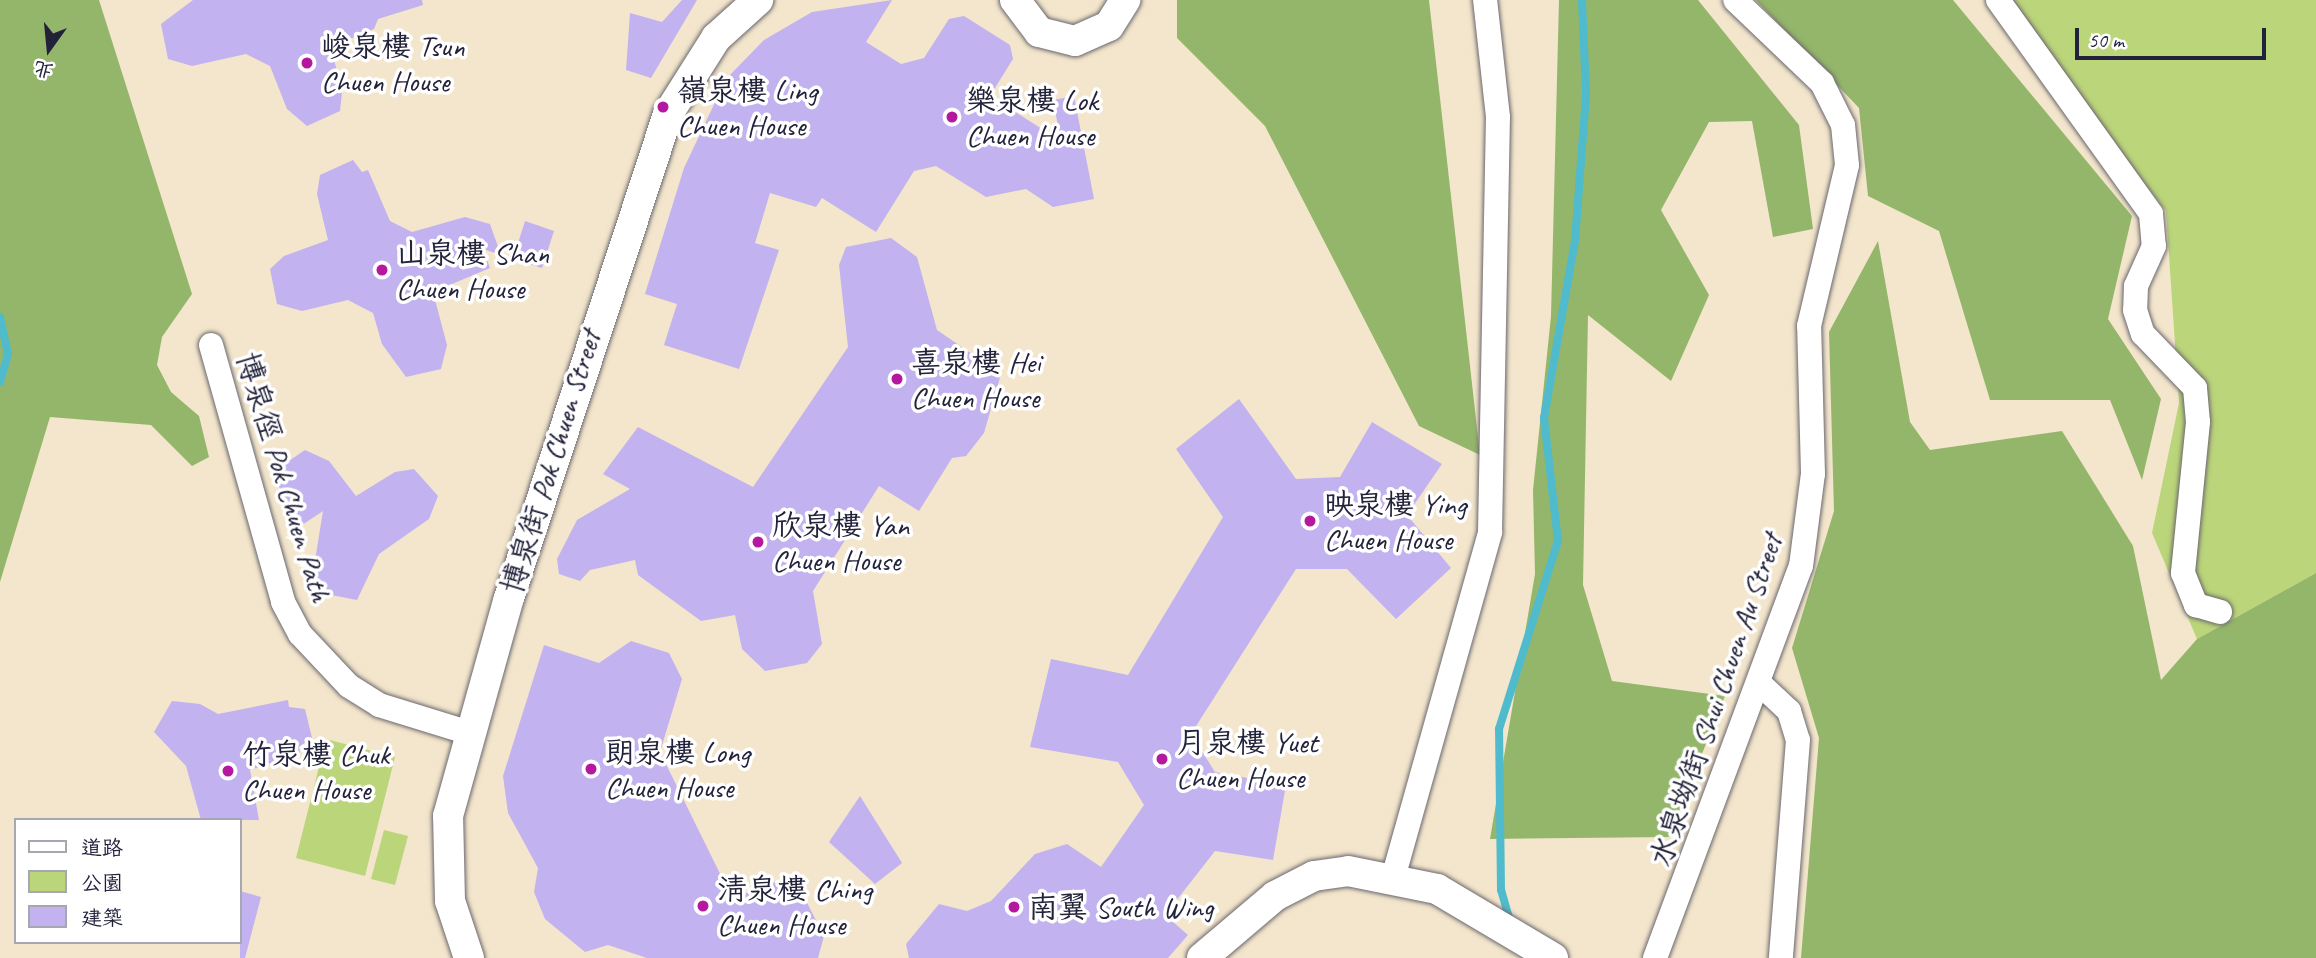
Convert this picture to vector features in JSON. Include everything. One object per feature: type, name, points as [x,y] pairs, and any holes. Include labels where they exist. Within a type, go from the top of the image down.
[{"type":"street","name":"博泉街 Pok Chuen Street","points":[[468,958],[450,901],[446,844],[470,733],[582,364],[668,114],[716,38],[758,0]]},
{"type":"street","points":[[1013,1],[1039,32],[1075,41],[1109,26],[1125,0]]},
{"type":"street","points":[[1393,878],[1490,533],[1498,117],[1485,0]]},
{"type":"street","name":"水泉坳街 Shui Chuen Au Street","points":[[1655,958],[1795,586],[1810,523],[1809,326],[1847,149],[1822,83],[1735,0]]},
{"type":"street","points":[[1998,0],[2151,214],[2154,246],[2136,286],[2136,318],[2148,340],[2195,388],[2198,422],[2183,573],[2196,605],[2220,612]]},
{"type":"street","name":"博泉徑 Pok Chuen Path","points":[[211,345],[283,602],[300,634],[340,678],[379,705],[470,733]]},
{"type":"street","points":[[1759,683],[1790,711],[1798,740],[1781,958]]},
{"type":"street","points":[[1202,958],[1253,911],[1314,876],[1348,871],[1437,889],[1550,955]]},
{"type":"green space","points":[[0,0],[99,0],[192,294],[162,337],[157,365],[171,392],[199,416],[209,457],[192,466],[151,425],[50,417],[0,582]]},
{"type":"green space","points":[[1177,0],[1429,0],[1480,455],[1419,426],[1265,126],[1177,38]]},
{"type":"green space","points":[[1559,0],[1698,0],[1799,125],[1813,229],[1773,237],[1752,121],[1709,122],[1661,210],[1709,295],[1671,381],[1588,315],[1583,585],[1612,681],[1725,696],[1669,837],[1490,839],[1535,574],[1533,490],[1551,316]]},
{"type":"green space","points":[[1756,0],[1953,0],[2132,216],[2108,319],[2161,399],[2142,480],[2110,400],[1990,400],[1939,231],[1868,196],[1859,108]]},
{"type":"green space","points":[[2011,0],[2316,0],[2316,573],[2197,639],[2152,533],[2179,403],[2166,211],[2033,45]]},
{"type":"green space","points":[[1878,241],[1910,422],[1930,450],[2062,431],[2133,546],[2161,680],[2197,639],[2316,573],[2316,958],[1801,958],[1819,738],[1792,648],[1834,511],[1829,332]]},
{"type":"green space","points":[[326,739],[395,757],[365,876],[296,858]]},
{"type":"green space","points":[[384,830],[408,836],[395,885],[371,879]]},
{"type":"building","name":"峻泉樓 Tsun Chuen House","points":[[193,0],[422,0],[423,5],[378,19],[374,29],[331,47],[342,92],[340,111],[307,126],[287,109],[270,66],[246,54],[192,66],[168,59],[161,24]]},
{"type":"building","points":[[682,0],[697,0],[651,78],[626,70],[630,13],[662,22]]},
{"type":"building","points":[[892,0],[866,42],[901,64],[924,58],[949,19],[964,16],[1010,45],[1013,59],[990,96],[1061,141],[1053,100],[1074,96],[1094,199],[1053,207],[1026,189],[986,197],[936,166],[914,171],[876,232],[822,198],[816,207],[770,193],[755,243],[779,250],[739,369],[664,345],[677,304],[645,294],[684,168],[726,79],[764,40],[812,12]]},
{"type":"building","name":"山泉樓 Shan Chuen House","points":[[353,160],[362,172],[368,170],[390,221],[412,232],[465,217],[490,224],[501,255],[483,249],[490,268],[433,292],[447,345],[441,369],[406,377],[382,344],[373,313],[348,300],[302,311],[277,304],[270,269],[284,256],[328,240],[317,194],[320,175]]},
{"type":"building","points":[[525,221],[554,231],[542,268],[513,259]]},
{"type":"building","points":[[891,238],[917,257],[937,330],[1001,374],[984,433],[966,456],[952,458],[919,511],[879,486],[813,591],[822,644],[807,663],[765,671],[742,649],[735,615],[701,621],[638,575],[635,560],[590,570],[580,581],[559,574],[557,559],[577,520],[630,489],[603,474],[638,427],[753,487],[848,347],[839,265],[846,247]]},
{"type":"building","points":[[1239,399],[1296,479],[1340,477],[1372,422],[1442,464],[1407,515],[1451,568],[1396,619],[1347,569],[1296,569],[1191,734],[1215,772],[1286,785],[1273,860],[1215,851],[1165,915],[1188,935],[1168,958],[909,958],[906,944],[939,904],[967,911],[991,901],[1035,854],[1067,844],[1101,867],[1144,805],[1118,762],[1030,747],[1051,659],[1128,675],[1223,517],[1176,449]]},
{"type":"building","points":[[305,450],[329,461],[356,496],[395,472],[414,469],[438,496],[429,519],[379,554],[357,600],[321,593],[314,567],[323,511],[302,525],[278,485],[283,482],[280,467]]},
{"type":"building","points":[[631,641],[669,653],[682,679],[660,752],[733,900],[769,881],[800,889],[824,936],[818,958],[647,958],[608,945],[585,952],[545,919],[534,892],[538,868],[508,813],[503,776],[544,645],[599,663]]},
{"type":"building","name":"竹泉樓 Chuk Chuen House","points":[[288,700],[289,707],[305,709],[312,738],[299,747],[300,753],[250,770],[259,820],[200,818],[186,766],[154,732],[172,701],[200,704],[218,714]]},
{"type":"building","points":[[860,796],[902,863],[875,884],[829,842]]},
{"type":"building","points":[[242,892],[261,897],[245,958],[240,958]]},
{"type":"waterway","points":[[1510,921],[1501,890],[1499,729],[1558,541],[1544,418],[1575,241],[1586,93],[1582,0]]},
{"type":"waterway","points":[[0,317],[8,354],[0,382]]},
{"type":"place","name":"峻泉樓 Tsun Chuen House","points":[[307,63]]},
{"type":"place","name":"嶺泉樓 Ling Chuen House","points":[[663,107]]},
{"type":"place","name":"樂泉樓 Lok Chuen House","points":[[952,117]]},
{"type":"place","name":"山泉樓 Shan Chuen House","points":[[382,270]]},
{"type":"place","name":"喜泉樓 Hei Chuen House","points":[[897,379]]},
{"type":"place","name":"映泉樓 Ying Chuen House","points":[[1310,521]]},
{"type":"place","name":"欣泉樓 Yan Chuen House","points":[[758,542]]},
{"type":"place","name":"月泉樓 Yuet Chuen House","points":[[1162,759]]},
{"type":"place","name":"朗泉樓 Long Chuen House","points":[[591,769]]},
{"type":"place","name":"竹泉樓 Chuk Chuen House","points":[[228,771]]},
{"type":"place","name":"清泉樓 Ching Chuen House","points":[[703,906]]},
{"type":"place","name":"南翼 South Wing","points":[[1014,907]]}]
